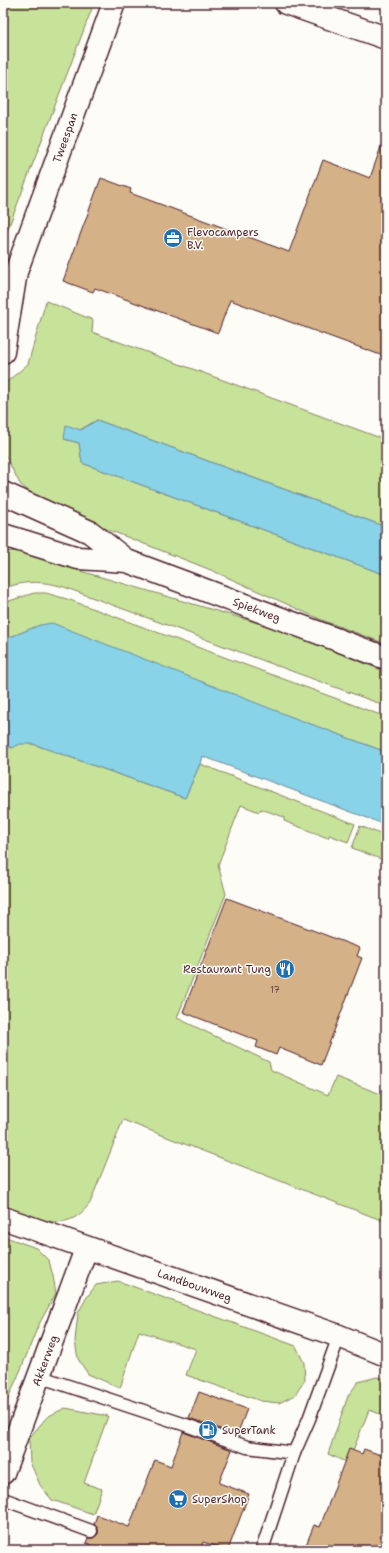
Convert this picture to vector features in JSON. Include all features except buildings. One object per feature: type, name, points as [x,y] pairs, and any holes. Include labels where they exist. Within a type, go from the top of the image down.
[{"type":"street","name":"Tweespan","points":[[3,352],[16,272],[114,3]]},
{"type":"street","points":[[286,3],[386,38]]},
{"type":"street","name":"Tweespan","points":[[3,292],[16,272]]},
{"type":"street","name":"Spiekweg","points":[[3,493],[90,532],[127,561]]},
{"type":"street","name":"Spiekweg","points":[[3,535],[78,558],[127,561],[386,658]]},
{"type":"street","name":"Landbouwweg","points":[[3,1218],[86,1249],[339,1336],[386,1355]]},
{"type":"street","name":"Akkerweg","points":[[3,1473],[86,1249]]},
{"type":"lane","points":[[262,1550],[294,1453],[309,1418],[339,1336]]},
{"type":"lane","points":[[38,1376],[246,1447],[294,1453]]},
{"type":"lane","points":[[3,1499],[91,1531]]},
{"type":"green space","points":[[3,3],[94,3],[3,242]]},
{"type":"green space","points":[[46,301],[93,320],[92,332],[386,440],[386,527],[97,420],[64,439],[79,443],[82,463],[386,575],[386,644],[322,620],[211,570],[45,505],[20,484],[5,455],[3,447],[3,385],[28,364]]},
{"type":"green space","points":[[17,551],[285,631],[386,672],[386,706],[64,587],[34,582],[18,584],[3,589],[3,552]]},
{"type":"green space","points":[[34,593],[46,593],[70,600],[386,717],[386,752],[40,625],[3,640],[3,603]]},
{"type":"green space","points":[[20,743],[33,744],[185,798],[200,764],[355,824],[348,842],[329,835],[328,838],[284,821],[284,817],[261,809],[259,812],[241,805],[218,865],[226,894],[177,1018],[269,1062],[271,1070],[328,1095],[336,1077],[386,1096],[386,1222],[123,1120],[90,1203],[81,1213],[71,1219],[60,1222],[49,1221],[26,1215],[3,1205],[3,744],[12,748]]},
{"type":"green space","points":[[360,826],[386,836],[386,861],[352,848]]},
{"type":"green space","points":[[3,1236],[36,1248],[49,1261],[56,1293],[38,1326],[3,1410]]},
{"type":"green space","points":[[118,1281],[296,1346],[304,1363],[305,1380],[295,1395],[279,1403],[261,1401],[186,1375],[196,1349],[139,1331],[120,1388],[88,1374],[78,1359],[75,1341],[78,1313],[96,1285]]},
{"type":"green space","points":[[377,1377],[386,1379],[386,1416],[369,1410],[348,1463],[328,1454],[348,1396],[358,1382]]},
{"type":"green space","points":[[65,1408],[108,1416],[84,1483],[102,1489],[93,1514],[52,1500],[40,1485],[30,1462],[29,1438],[47,1417]]},
{"type":"water","points":[[97,420],[386,527],[386,575],[82,463],[79,443],[64,439],[66,425],[81,430]]},
{"type":"water","points":[[52,623],[292,717],[386,752],[386,825],[202,756],[185,798],[33,744],[20,744],[12,748],[3,744],[3,640],[40,625]]},
{"type":"place","name":"Flevocampers B.V.","points":[[173,238]]},
{"type":"place","name":"Restaurant Tung","points":[[285,969]]},
{"type":"place","name":"SuperTank","points":[[208,1430]]},
{"type":"place","name":"SuperShop","points":[[178,1499]]}]
